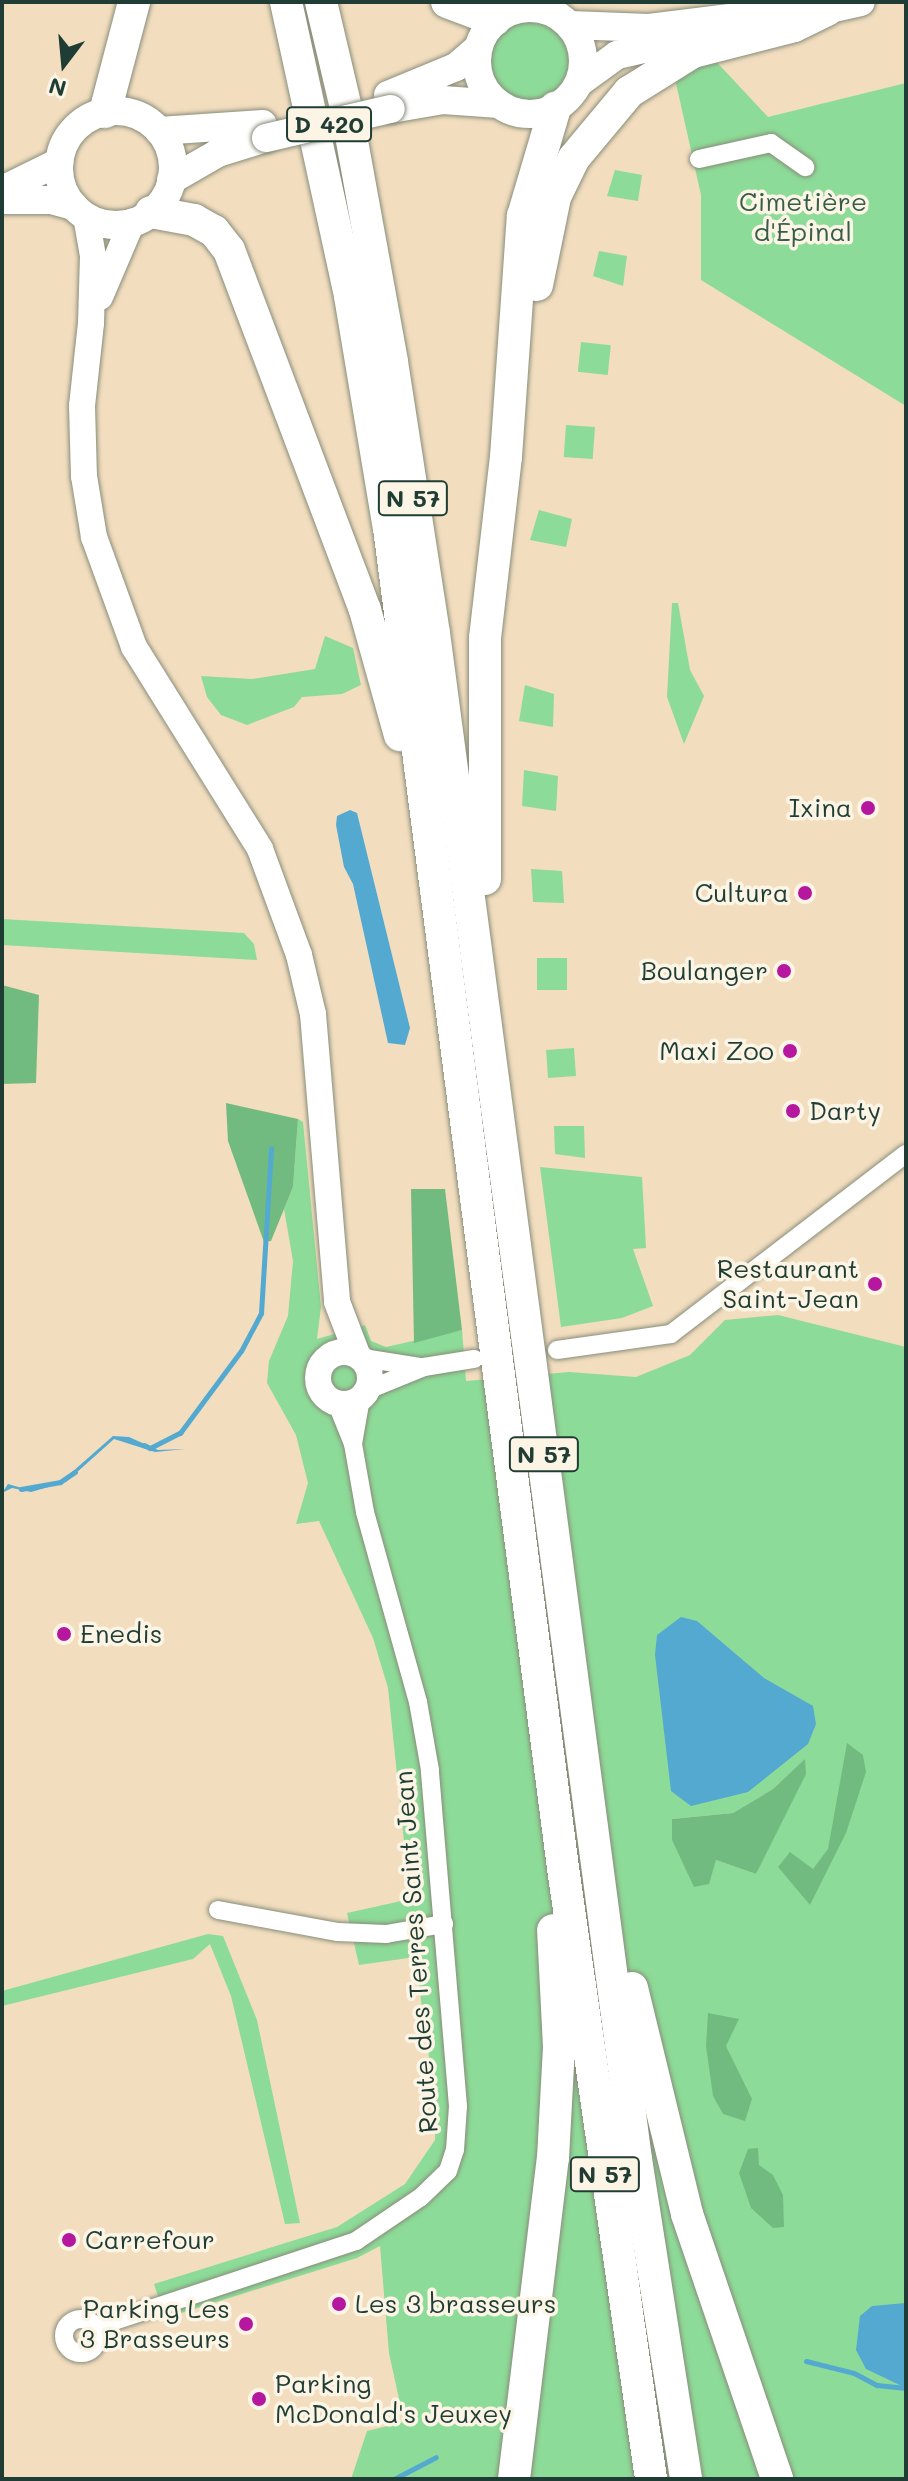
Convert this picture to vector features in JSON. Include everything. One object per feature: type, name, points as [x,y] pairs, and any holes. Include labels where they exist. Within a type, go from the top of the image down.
[{"type":"highway","points":[[105,112],[134,2]]},
{"type":"highway","name":"N 57","points":[[286,2],[360,353],[435,857],[563,1868],[651,2479]]},
{"type":"highway","name":"N 57","points":[[321,2],[346,108],[392,362],[485,998],[603,1910],[686,2479]]},
{"type":"highway","points":[[447,2],[495,20]]},
{"type":"highway","points":[[506,457],[552,210],[590,134],[648,76],[693,52],[794,26],[813,6]]},
{"type":"highway","points":[[485,998],[485,638],[506,457],[523,216],[555,108]]},
{"type":"highway","points":[[142,217],[194,220],[214,231],[229,250],[365,610],[435,857]]},
{"type":"highway","points":[[514,2479],[553,2158],[559,2047],[553,1929],[563,1868]]},
{"type":"highway","points":[[603,1910],[633,1992],[687,2214],[777,2473]]},
{"type":"main road","points":[[813,6],[617,55],[580,82],[555,108],[527,114],[499,104],[480,79],[478,48],[495,20],[535,7],[570,25],[649,28],[813,6],[861,2]]},
{"type":"main road","points":[[570,25],[582,46],[580,82]]},
{"type":"main road","name":"D 420","points":[[390,102],[443,74],[478,48]]},
{"type":"main road","name":"D 420","points":[[171,180],[265,131],[390,102],[443,100],[499,104]]},
{"type":"main road","points":[[2,200],[51,200],[109,224],[142,217],[171,180],[171,154],[159,131],[135,114],[105,112],[73,129],[59,162],[60,178],[80,211]]},
{"type":"main road","name":"D 420","points":[[159,131],[265,131]]},
{"type":"main road","points":[[2,190],[59,162]]},
{"type":"street","points":[[699,159],[771,143],[805,167]]},
{"type":"street","points":[[80,211],[93,256],[91,323],[82,406],[84,476],[94,537],[134,647],[260,849],[299,955],[313,1014],[337,1302],[318,1385],[357,1400],[424,1367],[474,1359]]},
{"type":"street","points":[[91,323],[142,217]]},
{"type":"street","points":[[557,1350],[671,1334],[906,1154]]},
{"type":"street","points":[[337,1302],[360,1356],[371,1373],[357,1400]]},
{"type":"street","points":[[325,1359],[342,1351],[424,1367]]},
{"type":"street","name":"Route des Terres Saint Jean","points":[[96,2327],[356,2241],[395,2218],[448,2171],[459,2128],[444,1924],[418,1702],[365,1512],[353,1444],[357,1400]]},
{"type":"street","points":[[218,1910],[338,1932],[386,1934],[444,1924]]},
{"type":"green space","points":[[530,21],[545,24],[558,33],[567,46],[570,61],[567,76],[558,89],[545,98],[530,101],[515,98],[502,89],[493,76],[490,61],[493,46],[502,33],[515,24]]},
{"type":"green space","name":"Cimetière d'Épinal","points":[[711,56],[768,117],[906,83],[906,406],[701,280],[701,195],[673,70]]},
{"type":"green space","points":[[615,170],[642,175],[638,201],[607,196]]},
{"type":"green space","points":[[599,251],[627,256],[623,286],[593,276]]},
{"type":"green space","points":[[581,342],[611,345],[608,375],[578,372]]},
{"type":"green space","points":[[566,425],[595,427],[593,459],[564,457]]},
{"type":"green space","points":[[539,510],[572,519],[566,547],[530,540]]},
{"type":"green space","points":[[672,603],[678,603],[690,670],[704,696],[684,744],[667,697]]},
{"type":"green space","points":[[325,636],[353,648],[361,685],[342,694],[302,697],[294,707],[247,725],[221,715],[207,697],[201,676],[252,679],[315,669]]},
{"type":"green space","points":[[525,685],[554,694],[553,727],[519,721]]},
{"type":"green space","points":[[524,770],[558,776],[556,811],[522,806]]},
{"type":"green space","points":[[531,869],[562,871],[564,903],[533,902]]},
{"type":"green space","points":[[2,919],[244,933],[254,944],[257,960],[2,945]]},
{"type":"green space","points":[[537,958],[567,958],[567,990],[537,990]]},
{"type":"green space","points":[[2,985],[39,995],[36,1083],[2,1084]]},
{"type":"green space","points":[[574,1048],[576,1076],[548,1078],[546,1050]]},
{"type":"green space","points":[[226,1103],[298,1119],[293,1187],[271,1241],[264,1242],[228,1141]]},
{"type":"green space","points":[[298,1119],[303,1122],[321,1307],[317,1339],[365,1325],[371,1341],[386,1347],[462,1330],[466,1381],[569,1372],[636,1377],[690,1355],[725,1320],[778,1315],[906,1347],[906,2479],[351,2479],[367,2431],[404,2422],[389,2353],[380,2246],[357,2258],[165,2318],[154,2284],[337,2227],[405,2184],[435,2140],[436,2107],[415,1957],[359,1965],[347,1913],[410,1899],[388,1688],[373,1638],[319,1521],[296,1524],[308,1483],[296,1435],[267,1383],[269,1361],[288,1316],[293,1261],[284,1209],[293,1187]],"holes":[[[805,1760],[756,1874],[716,1860],[672,1819],[733,1813],[773,1789]]]},
{"type":"green space","points":[[554,1126],[584,1126],[585,1158],[555,1154]]},
{"type":"green space","points":[[540,1167],[642,1177],[646,1248],[633,1249],[653,1306],[622,1318],[561,1327]]},
{"type":"green space","points":[[411,1189],[445,1189],[462,1330],[414,1343]]},
{"type":"green space","points":[[847,1743],[863,1755],[866,1772],[846,1833],[810,1905],[778,1867],[790,1852],[813,1869],[828,1849]]},
{"type":"green space","points":[[805,1759],[806,1774],[756,1874],[716,1860],[709,1884],[694,1887],[672,1840],[672,1819],[733,1813],[773,1789]]},
{"type":"green space","points":[[208,1934],[223,1936],[257,2020],[300,2223],[285,2224],[231,1996],[210,1944],[193,1959],[2,2006],[2,1991]]},
{"type":"green space","points":[[708,2013],[739,2019],[726,2046],[752,2099],[745,2121],[723,2114],[713,2096],[706,2046]]},
{"type":"green space","points":[[758,2148],[759,2165],[773,2175],[783,2195],[784,2227],[773,2228],[751,2208],[739,2173],[748,2149]]},
{"type":"water","points":[[350,810],[357,813],[410,1028],[405,1045],[388,1043],[353,884],[344,867],[336,825],[337,816]]},
{"type":"water","points":[[113,1436],[129,1437],[158,1450],[185,1449],[155,1452],[114,1439],[66,1482],[31,1492],[12,1488],[2,1493],[8,1484],[29,1490],[63,1480]]},
{"type":"water","points":[[681,1617],[697,1621],[764,1678],[813,1706],[816,1724],[808,1744],[748,1792],[691,1806],[671,1791],[655,1655],[657,1635]]},
{"type":"water","points":[[906,2303],[906,2388],[866,2369],[856,2350],[860,2316],[872,2306]]},
{"type":"waterway","points":[[144,1445],[150,1448],[180,1433],[241,1351],[261,1313],[271,1148]]},
{"type":"waterway","points":[[21,1489],[60,1482],[75,1472]]},
{"type":"waterway","points":[[806,2361],[854,2373],[877,2385],[906,2388]]},
{"type":"waterway","points":[[394,2479],[436,2457]]},
{"type":"place","name":"Ixina","points":[[868,808]]},
{"type":"place","name":"Cultura","points":[[805,893]]},
{"type":"place","name":"Boulanger","points":[[784,971]]},
{"type":"place","name":"Maxi Zoo","points":[[790,1051]]},
{"type":"place","name":"Darty","points":[[793,1111]]},
{"type":"place","name":"Restaurant Saint-Jean","points":[[875,1284]]},
{"type":"place","name":"Enedis","points":[[64,1634]]},
{"type":"place","name":"Carrefour","points":[[69,2240]]},
{"type":"place","name":"Les 3 brasseurs","points":[[339,2304]]},
{"type":"place","name":"Parking Les 3 Brasseurs","points":[[246,2324]]},
{"type":"place","name":"Parking McDonald's Jeuxey","points":[[259,2399]]}]
